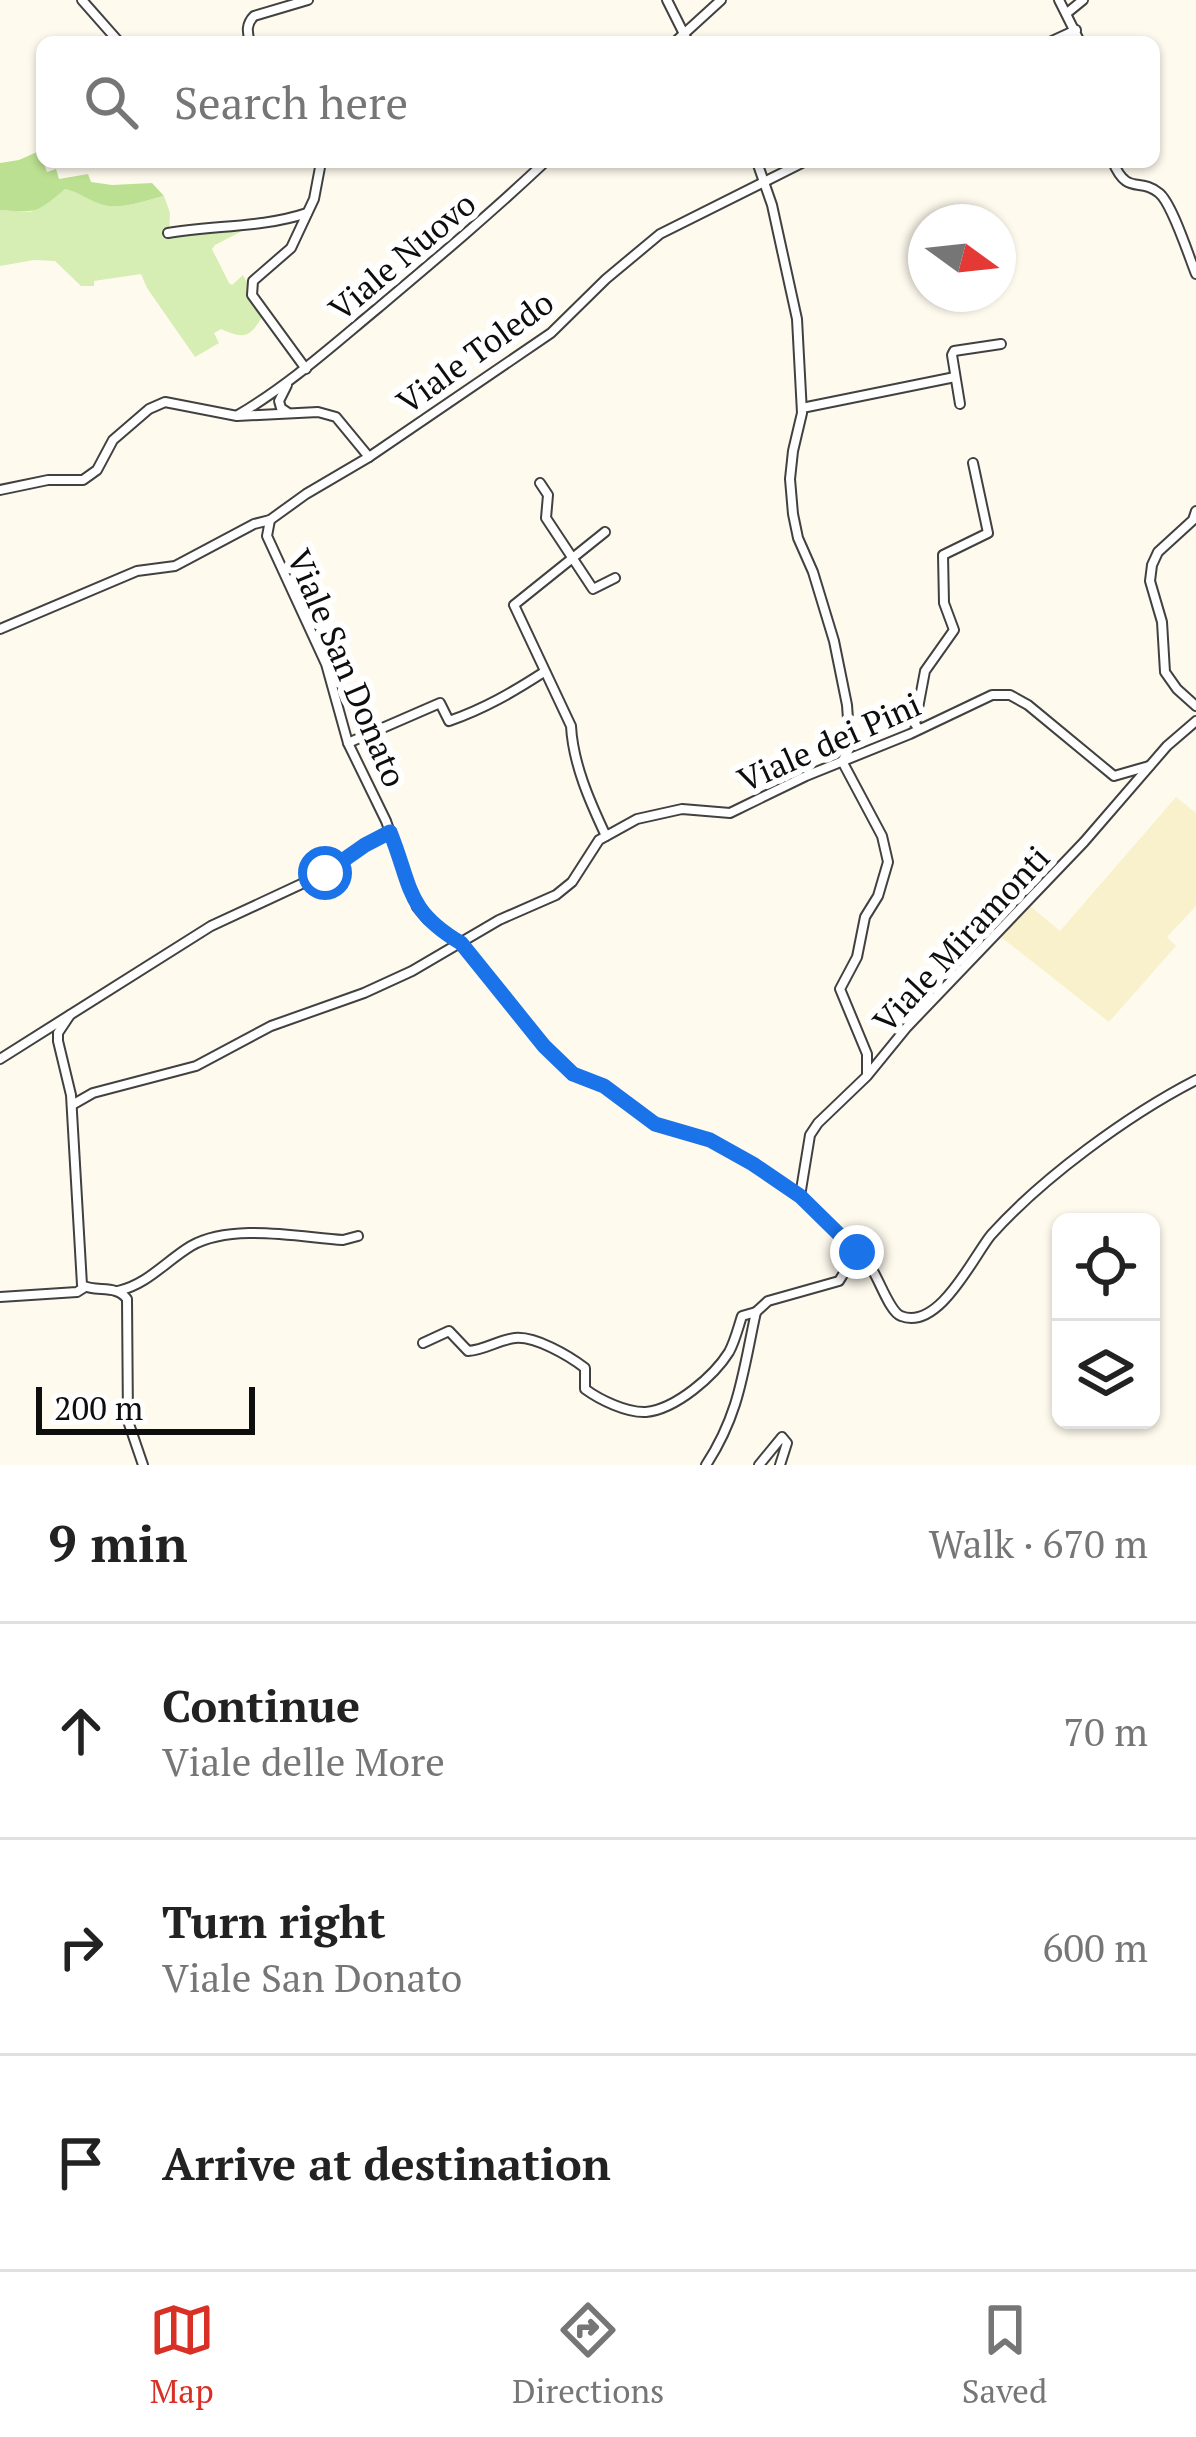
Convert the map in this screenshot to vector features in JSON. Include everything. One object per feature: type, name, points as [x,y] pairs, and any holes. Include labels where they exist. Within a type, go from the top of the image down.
[{"type":"street","points":[[82,0],[114,36]]},
{"type":"street","points":[[248,36],[248,21],[254,16],[308,0]]},
{"type":"street","points":[[667,0],[680,36]]},
{"type":"street","points":[[686,36],[721,0]]},
{"type":"street","points":[[1059,0],[1078,36]]},
{"type":"street","points":[[1067,13],[1083,0]]},
{"type":"street","points":[[1063,36],[1076,30]]},
{"type":"street","points":[[306,369],[252,295],[251,287],[291,248],[308,212],[319,168]]},
{"type":"street","name":"Viale Nuovo","points":[[237,416],[306,369],[476,227],[539,168]]},
{"type":"street","points":[[759,168],[797,319],[802,408],[790,479],[793,514],[835,641],[850,748],[842,761],[882,836],[888,862],[878,896],[865,917],[857,957],[840,988],[867,1054],[867,1076]]},
{"type":"street","name":"Viale Toledo","points":[[0,629],[137,571],[175,566],[270,520],[551,333],[660,233],[792,168]]},
{"type":"street","points":[[1116,168],[1126,183],[1159,193],[1196,274]]},
{"type":"street","points":[[167,233],[281,221],[308,212]]},
{"type":"street","points":[[960,404],[954,351],[1001,344]]},
{"type":"street","points":[[802,408],[955,377]]},
{"type":"street","name":"Viale Nuovo","points":[[264,414],[288,383]]},
{"type":"street","points":[[280,395],[281,408],[287,412]]},
{"type":"street","points":[[264,414],[266,398]]},
{"type":"street","points":[[0,490],[48,480],[83,480],[97,470],[112,440],[149,409],[165,402],[237,416],[318,412],[336,417],[369,457]]},
{"type":"street","points":[[919,729],[915,724],[925,671],[954,630],[944,603],[943,555],[988,533],[973,464]]},
{"type":"street","points":[[540,483],[548,495],[547,518],[593,589],[615,578]]},
{"type":"street","points":[[1196,511],[1193,520],[1158,552],[1150,580],[1162,622],[1165,673],[1196,706]]},
{"type":"street","name":"Viale San Donato","points":[[270,520],[266,536],[326,664],[348,743],[390,832],[417,907],[461,943],[544,1046],[573,1074],[604,1086],[655,1124],[710,1140],[800,1196],[878,1275],[897,1316],[923,1314],[952,1294],[993,1233],[1039,1189],[1114,1131],[1196,1080]]},
{"type":"street","points":[[72,1105],[106,1089],[196,1066],[271,1026],[364,993],[556,895],[572,882],[598,840],[606,836],[589,798],[571,726],[514,605],[605,532]]},
{"type":"street","points":[[348,743],[440,703],[449,721],[499,700],[544,672]]},
{"type":"street","name":"Viale dei Pini","points":[[606,836],[638,819],[682,808],[730,813],[992,694],[1010,695],[1028,706],[1114,776],[1149,766]]},
{"type":"street","name":"Viale Miramonti","points":[[800,1196],[810,1135],[818,1123],[1196,721]]},
{"type":"street","points":[[0,1059],[211,926],[325,873],[390,832]]},
{"type":"street","points":[[70,1015],[58,1041],[72,1105],[85,1287]]},
{"type":"street","points":[[0,1297],[77,1292],[85,1287],[118,1292],[140,1284],[192,1246],[233,1234],[358,1237]]},
{"type":"street","points":[[423,1342],[449,1330],[468,1351],[479,1351],[518,1337],[558,1350],[585,1368],[585,1389],[595,1396],[644,1412],[692,1392],[708,1378],[730,1350],[742,1316],[768,1301],[839,1281],[857,1252]]},
{"type":"street","points":[[118,1292],[127,1299],[128,1421],[143,1465]]},
{"type":"street","points":[[706,1465],[722,1442],[740,1393],[756,1312]]},
{"type":"street","points":[[759,1465],[782,1437],[787,1443],[780,1465]]},
{"type":"shaded area","points":[[1176,797],[1196,813],[1196,906],[1167,937],[1176,946],[1109,1022],[1001,937],[1030,906],[1060,931]]},
{"type":"green space","points":[[36,152],[36,168],[56,169],[59,179],[88,174],[91,182],[112,185],[152,183],[164,196],[110,206],[65,189],[36,210],[0,210],[0,163]]},
{"type":"green space","points":[[65,189],[110,206],[164,196],[170,213],[169,235],[246,229],[212,249],[229,283],[243,275],[264,314],[259,322],[247,334],[221,329],[214,333],[219,343],[195,357],[141,274],[81,286],[55,261],[0,266],[0,210],[30,212]]},
{"type":"route","points":[[325,873],[390,832],[417,907],[461,943],[544,1046],[573,1074],[604,1086],[655,1124],[710,1140],[753,1164],[800,1196],[857,1252]]}]
